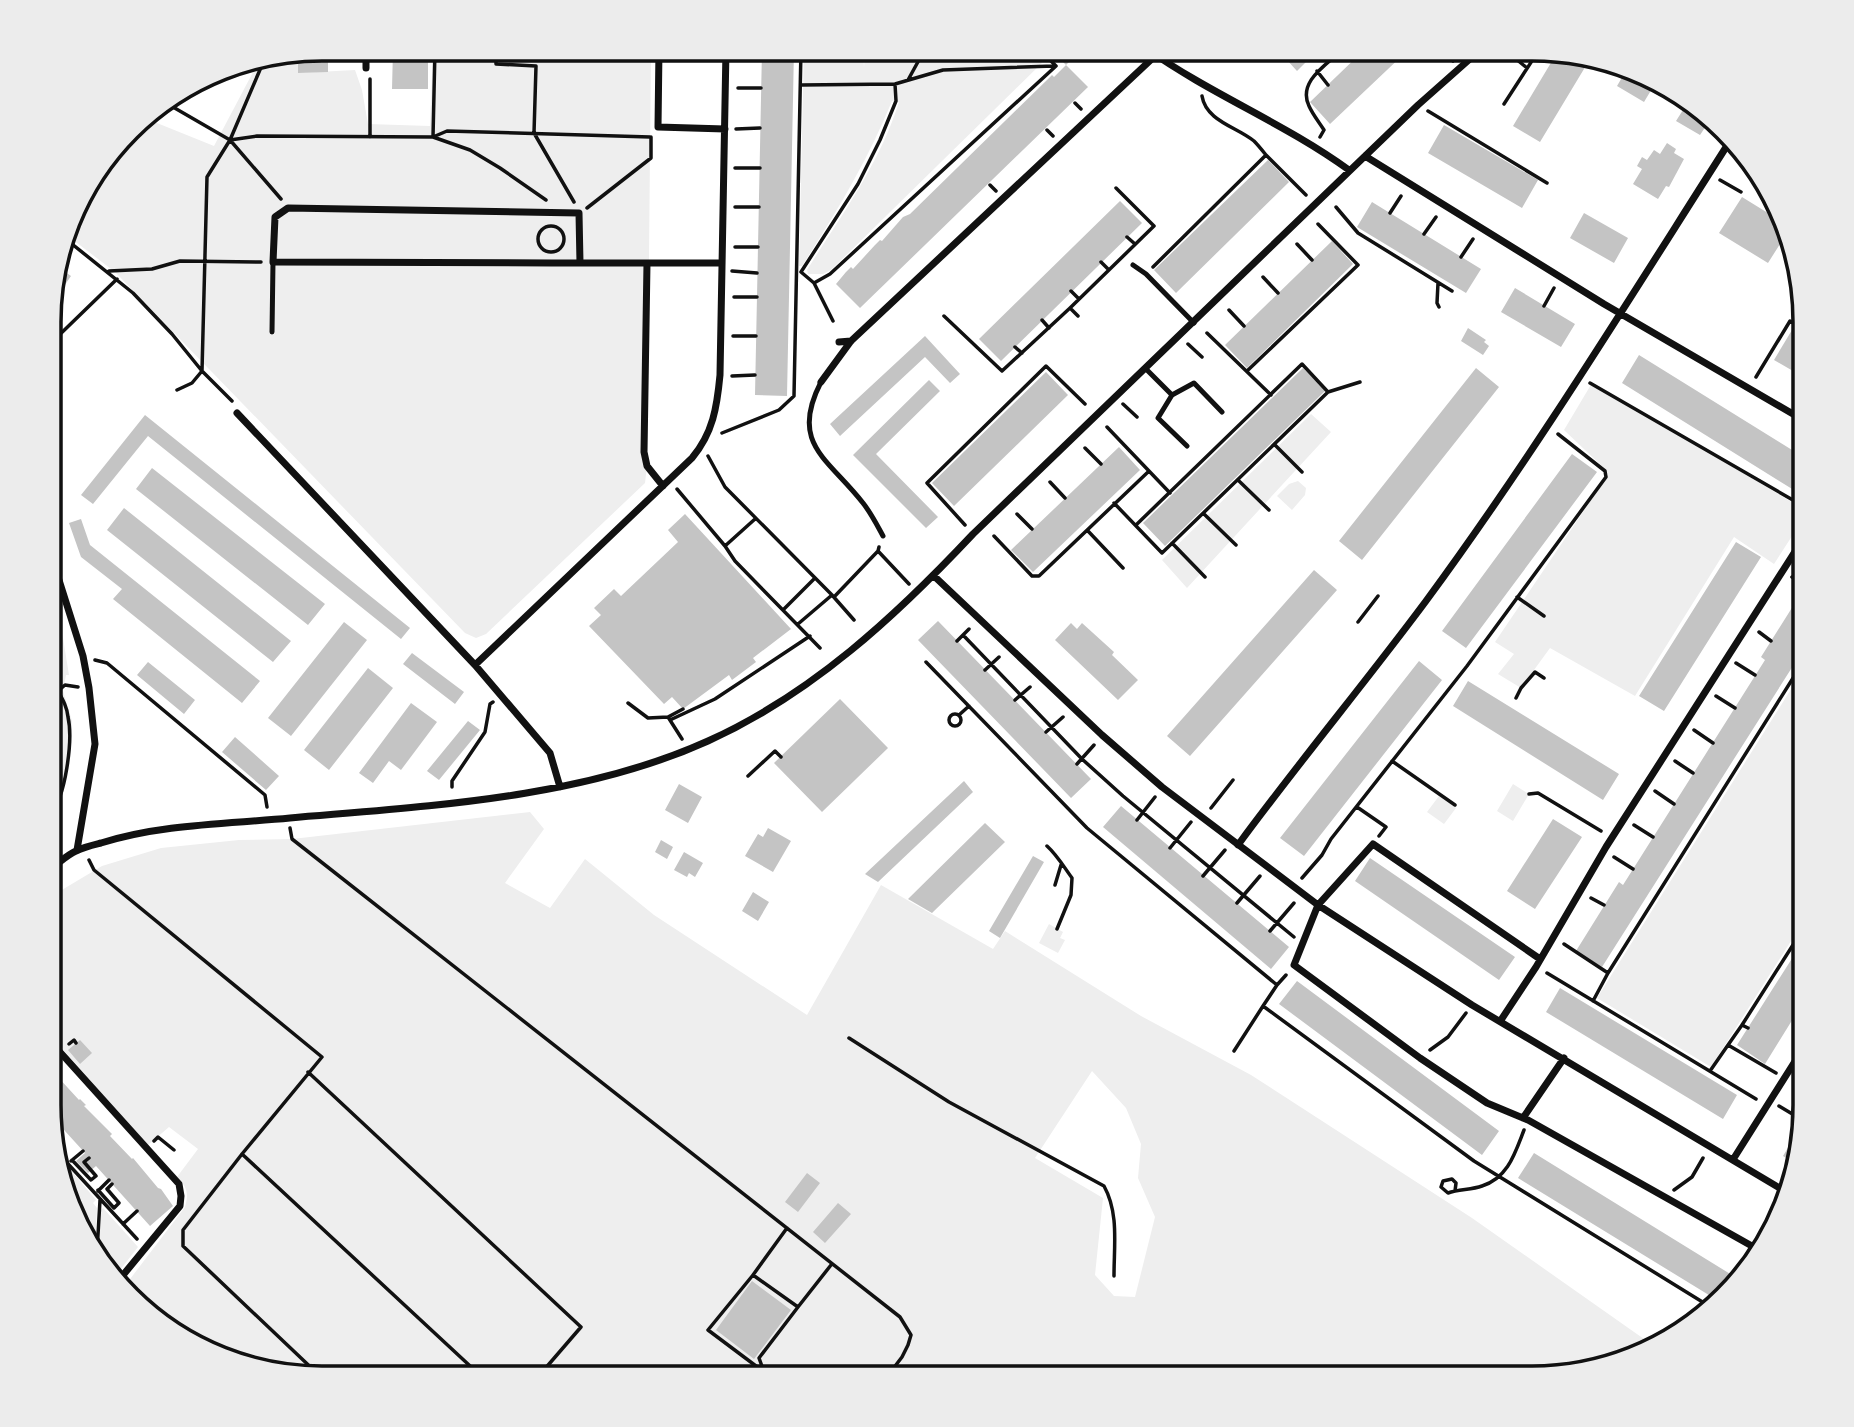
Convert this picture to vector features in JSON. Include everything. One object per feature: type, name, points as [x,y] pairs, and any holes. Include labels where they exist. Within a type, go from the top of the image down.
[{"type":"street","points":[[366,61],[366,68]]},
{"type":"street","points":[[659,61],[658,127],[725,129]]},
{"type":"street","points":[[475,665],[702,446],[715,417],[719,376],[726,61]]},
{"type":"street","points":[[821,382],[851,341],[1150,61]]},
{"type":"street","points":[[1167,61],[1315,145],[1349,170]]},
{"type":"street","points":[[61,862],[80,849],[117,838],[168,829],[452,802],[560,787],[612,774],[689,749],[740,725],[808,684],[844,657],[917,593],[973,534],[1194,323],[1349,170],[1468,61]]},
{"type":"street","points":[[1235,843],[1427,600],[1547,426],[1726,148]]},
{"type":"street","points":[[1365,156],[1621,313],[1793,414]]},
{"type":"street","points":[[580,263],[579,213],[288,208],[275,217],[274,262],[580,263],[722,263]]},
{"type":"street","points":[[647,263],[644,452],[647,467],[666,483]]},
{"type":"street","points":[[839,342],[851,341]]},
{"type":"street","points":[[237,413],[475,665],[550,753],[560,787]]},
{"type":"street","points":[[1501,1020],[1536,967],[1612,837],[1793,555]]},
{"type":"street","points":[[934,576],[1102,735],[1200,816],[1293,887],[1472,1004],[1780,1187]]},
{"type":"street","points":[[61,588],[83,656],[94,744],[80,849]]},
{"type":"street","points":[[1540,959],[1373,844],[1318,905],[1294,965],[1420,1058],[1487,1103],[1525,1119],[1752,1246]]},
{"type":"street","points":[[61,1053],[178,1184],[180,1206],[124,1274]]},
{"type":"street","points":[[1525,1119],[1564,1058]]},
{"type":"street","points":[[1734,1158],[1793,1065]]},
{"type":"lane","points":[[272,332],[274,262]]},
{"type":"lane","points":[[1133,265],[1146,274],[1194,323]]},
{"type":"lane","points":[[1146,369],[1172,395]]},
{"type":"lane","points":[[821,382],[808,410],[808,424],[817,450],[864,504],[883,536]]},
{"type":"lane","points":[[1187,446],[1158,418],[1172,395],[1194,383],[1222,412]]},
{"type":"path","points":[[433,137],[435,61]]},
{"type":"path","points":[[496,61],[496,64],[536,65],[534,133],[579,213],[651,158],[651,137],[658,127]]},
{"type":"path","points":[[722,433],[730,432],[787,405],[794,396],[799,272],[802,61]]},
{"type":"path","points":[[908,80],[918,61]]},
{"type":"path","points":[[1052,61],[1056,65]]},
{"type":"path","points":[[1315,145],[1324,130],[1308,105],[1307,94],[1309,84],[1317,71],[1329,61]]},
{"type":"path","points":[[1518,61],[1527,68]]},
{"type":"path","points":[[1504,104],[1532,61]]},
{"type":"path","points":[[801,85],[895,83],[943,70],[1056,65]]},
{"type":"path","points":[[814,283],[830,274],[1056,65]]},
{"type":"path","points":[[366,68],[370,71],[370,137]]},
{"type":"path","points":[[177,390],[192,383],[202,371],[207,177],[230,140],[260,69]]},
{"type":"path","points":[[1317,71],[1328,85]]},
{"type":"path","points":[[799,272],[858,184],[896,101],[895,83]]},
{"type":"path","points":[[736,88],[761,88]]},
{"type":"path","points":[[1202,96],[1204,105],[1212,115],[1254,142],[1306,194]]},
{"type":"path","points":[[1075,103],[1083,111]]},
{"type":"path","points":[[1418,105],[1547,183]]},
{"type":"path","points":[[174,107],[230,140],[288,208]]},
{"type":"path","points":[[736,129],[760,128]]},
{"type":"path","points":[[433,137],[447,131],[651,137]]},
{"type":"path","points":[[230,140],[257,136],[433,137],[470,150],[500,167],[549,202],[558,213]]},
{"type":"path","points":[[1146,274],[1266,155]]},
{"type":"path","points":[[735,168],[760,168]]},
{"type":"path","points":[[1709,174],[1741,192]]},
{"type":"path","points":[[944,316],[1002,371],[1154,226],[1116,188]]},
{"type":"path","points":[[1390,213],[1401,196]]},
{"type":"path","points":[[735,207],[759,207]]},
{"type":"path","points":[[1336,207],[1359,233],[1452,291]]},
{"type":"path","points":[[1424,234],[1436,217]]},
{"type":"path","points":[[1247,371],[1358,265],[1318,224]]},
{"type":"path","points":[[552,226],[561,230],[564,239],[561,247],[553,251],[543,248],[538,239],[542,229],[552,226]]},
{"type":"path","points":[[1127,237],[1135,244]]},
{"type":"path","points":[[1461,257],[1473,239]]},
{"type":"path","points":[[1297,244],[1312,260]]},
{"type":"path","points":[[73,245],[117,279],[172,334],[202,371],[232,399],[237,413]]},
{"type":"path","points":[[735,247],[758,247]]},
{"type":"path","points":[[108,271],[152,269],[180,261],[274,262]]},
{"type":"path","points":[[1101,262],[1109,270]]},
{"type":"path","points":[[722,263],[734,272],[757,273]]},
{"type":"path","points":[[789,273],[799,272],[814,283],[833,321]]},
{"type":"path","points":[[1263,277],[1278,293]]},
{"type":"path","points":[[61,336],[117,279]]},
{"type":"path","points":[[1438,283],[1439,307]]},
{"type":"path","points":[[1544,306],[1554,288]]},
{"type":"path","points":[[1071,292],[1079,299]]},
{"type":"path","points":[[734,297],[757,297]]},
{"type":"path","points":[[97,299],[102,304]]},
{"type":"path","points":[[1070,308],[1078,316]]},
{"type":"path","points":[[1229,310],[1244,326]]},
{"type":"path","points":[[1042,320],[1049,328]]},
{"type":"path","points":[[1749,388],[1790,320],[1793,322]]},
{"type":"path","points":[[1207,333],[1271,395]]},
{"type":"path","points":[[733,336],[756,336]]},
{"type":"path","points":[[1180,336],[1202,357]]},
{"type":"path","points":[[1015,347],[1022,354]]},
{"type":"path","points":[[1136,525],[1302,364],[1328,392]]},
{"type":"path","points":[[973,534],[927,483],[1046,366],[1085,404]]},
{"type":"path","points":[[732,376],[755,376]]},
{"type":"path","points":[[1579,377],[1793,500]]},
{"type":"path","points":[[1115,503],[1162,553],[1328,392],[1360,382]]},
{"type":"path","points":[[1117,397],[1137,417]]},
{"type":"path","points":[[787,405],[808,410]]},
{"type":"path","points":[[1293,887],[1322,855],[1331,839],[1467,666],[1606,477],[1605,471],[1547,426]]},
{"type":"path","points":[[1107,427],[1170,493]]},
{"type":"path","points":[[1275,445],[1303,472]]},
{"type":"path","points":[[1085,449],[1101,464]]},
{"type":"path","points":[[708,456],[725,487],[854,620]]},
{"type":"path","points":[[994,536],[1032,576],[1039,576],[1148,472]]},
{"type":"path","points":[[1239,481],[1269,510]]},
{"type":"path","points":[[1050,482],[1065,498]]},
{"type":"path","points":[[666,483],[726,546],[735,561],[820,648]]},
{"type":"path","points":[[1204,513],[1236,545]]},
{"type":"path","points":[[1017,514],[1032,529]]},
{"type":"path","points":[[726,546],[755,519]]},
{"type":"path","points":[[1088,531],[1123,568]]},
{"type":"path","points":[[798,624],[833,596],[878,551],[883,536]]},
{"type":"path","points":[[1172,543],[1205,577]]},
{"type":"path","points":[[878,551],[917,593]]},
{"type":"path","points":[[784,609],[814,579]]},
{"type":"path","points":[[1358,622],[1378,596]]},
{"type":"path","points":[[1517,597],[1544,615]]},
{"type":"path","points":[[957,640],[969,629]]},
{"type":"path","points":[[1755,629],[1771,640]]},
{"type":"path","points":[[963,635],[1082,759],[1303,944]]},
{"type":"path","points":[[628,703],[648,718],[669,718],[715,699],[810,636]]},
{"type":"path","points":[[83,656],[107,663],[265,795],[268,820]]},
{"type":"path","points":[[985,670],[999,657]]},
{"type":"path","points":[[926,662],[1087,828],[1277,985]]},
{"type":"path","points":[[1734,662],[1755,675]]},
{"type":"path","points":[[1516,698],[1535,672],[1544,678]]},
{"type":"path","points":[[1593,1001],[1608,972],[1793,678]]},
{"type":"path","points":[[61,688],[65,685],[89,688]]},
{"type":"path","points":[[1014,700],[1030,687]]},
{"type":"path","points":[[1714,695],[1735,708]]},
{"type":"path","points":[[61,696],[68,716],[69,746],[61,790]]},
{"type":"path","points":[[452,786],[452,781],[485,732],[490,704],[500,696]]},
{"type":"path","points":[[959,715],[968,706]]},
{"type":"path","points":[[669,718],[683,709]]},
{"type":"path","points":[[1046,733],[1063,717]]},
{"type":"path","points":[[669,718],[689,749]]},
{"type":"path","points":[[1693,729],[1713,743]]},
{"type":"path","points":[[1077,764],[1094,744]]},
{"type":"path","points":[[748,776],[775,751],[781,757]]},
{"type":"path","points":[[1673,760],[1693,773]]},
{"type":"path","points":[[1392,761],[1455,805]]},
{"type":"path","points":[[1170,848],[1233,780]]},
{"type":"path","points":[[1137,820],[1163,786]]},
{"type":"path","points":[[1654,791],[1674,804]]},
{"type":"path","points":[[1529,794],[1538,793],[1612,837]]},
{"type":"path","points":[[1357,807],[1386,827],[1373,844]]},
{"type":"path","points":[[289,818],[292,839],[900,1317],[911,1335],[896,1366]]},
{"type":"path","points":[[1633,824],[1653,837]]},
{"type":"path","points":[[1203,876],[1235,843]]},
{"type":"path","points":[[1047,846],[1058,856],[1061,865],[1072,878],[1073,886],[1057,929]]},
{"type":"path","points":[[80,849],[94,870],[322,1057],[183,1230],[183,1246],[308,1365]]},
{"type":"path","points":[[1613,857],[1633,869]]},
{"type":"path","points":[[1055,886],[1061,865]]},
{"type":"path","points":[[1237,904],[1267,866]]},
{"type":"path","points":[[1270,931],[1302,893]]},
{"type":"path","points":[[1588,896],[1604,905]]},
{"type":"path","points":[[1559,941],[1608,972]]},
{"type":"path","points":[[1710,1070],[1793,945]]},
{"type":"path","points":[[1234,1051],[1277,985],[1294,965]]},
{"type":"path","points":[[1536,967],[1710,1070],[1792,1115]]},
{"type":"path","points":[[1420,1058],[1448,1037],[1472,1004]]},
{"type":"path","points":[[1263,1006],[1501,1178],[1703,1302]]},
{"type":"path","points":[[1742,1025],[1748,1028]]},
{"type":"path","points":[[849,1038],[949,1102],[1104,1186],[1112,1200],[1115,1215],[1114,1276]]},
{"type":"path","points":[[1728,1045],[1793,1084]]},
{"type":"path","points":[[308,1072],[581,1327],[547,1366]]},
{"type":"path","points":[[1455,1191],[1456,1183],[1452,1179],[1443,1181],[1441,1186],[1448,1193],[1501,1178],[1510,1164],[1525,1119]]},
{"type":"path","points":[[1664,1197],[1692,1177],[1711,1145]]},
{"type":"path","points":[[72,1162],[83,1152]]},
{"type":"path","points":[[242,1154],[470,1366]]},
{"type":"path","points":[[67,1159],[91,1180],[96,1176],[84,1162],[89,1158]]},
{"type":"path","points":[[72,1162],[114,1208],[119,1203],[107,1189]]},
{"type":"path","points":[[111,1182],[107,1189],[98,1192],[111,1182]]},
{"type":"path","points":[[98,1192],[98,1238]]},
{"type":"path","points":[[100,1200],[145,1248]]},
{"type":"path","points":[[123,1224],[137,1211]]},
{"type":"path","points":[[756,1366],[708,1330],[753,1275],[787,1227]]},
{"type":"path","points":[[761,1366],[759,1358],[831,1264]]},
{"type":"path","points":[[753,1275],[798,1307]]},
{"type":"shaded area","points":[[433,61],[651,61],[645,483],[486,634],[476,638],[465,633],[115,272],[74,241],[88,207],[105,177],[126,150],[150,126],[155,122],[214,146],[254,70],[298,62],[298,73],[355,70],[362,90],[368,124],[430,126]]},
{"type":"shaded area","points":[[804,61],[864,61],[864,68],[864,61],[1042,63],[831,270],[823,274],[808,274],[807,270],[871,168],[899,102],[892,101],[851,186],[802,266],[799,266]]},
{"type":"shaded area","points":[[1592,383],[1793,503],[1793,535],[1774,564],[1734,537],[1635,696],[1550,648],[1521,688],[1498,674],[1514,654],[1495,642],[1608,475],[1564,430]]},
{"type":"shaded area","points":[[1311,414],[1331,432],[1187,588],[1162,560]]},
{"type":"shaded area","points":[[1298,481],[1306,488],[1305,495],[1292,510],[1277,496],[1289,484]]},
{"type":"shaded area","points":[[61,630],[69,675],[66,675],[63,691],[72,721],[71,749],[61,801]]},
{"type":"shaded area","points":[[1793,686],[1793,938],[1711,1067],[1597,998]]},
{"type":"shaded area","points":[[1513,784],[1529,794],[1513,821],[1497,811]]},
{"type":"shaded area","points":[[1439,796],[1456,808],[1444,824],[1427,812]]},
{"type":"shaded area","points":[[530,812],[544,829],[505,883],[550,908],[585,859],[654,915],[807,1015],[881,885],[993,949],[1005,931],[1141,1016],[1251,1075],[1472,1218],[1644,1339],[1616,1352],[1583,1361],[1532,1366],[322,1366],[288,1364],[238,1352],[177,1322],[129,1280],[185,1207],[186,1190],[177,1177],[198,1149],[169,1127],[148,1145],[61,1047],[61,890],[102,866],[161,848],[239,840],[292,839]],"holes":[[[1092,1071],[1126,1108],[1141,1144],[1138,1178],[1155,1217],[1135,1297],[1114,1296],[1095,1275],[1103,1198],[1035,1158]]]},
{"type":"shaded area","points":[[1049,924],[1063,932],[1060,938],[1065,940],[1058,953],[1039,943]]},
{"type":"shaded area","points":[[69,1168],[96,1200],[93,1203],[97,1208],[96,1234],[81,1205]]},
{"type":"shaded area","points":[[103,1208],[138,1247],[120,1270],[100,1241]]},
{"type":"building","points":[[328,61],[328,72],[298,73],[298,62]]},
{"type":"building","points":[[393,61],[428,61],[428,89],[392,89]]},
{"type":"building","points":[[762,61],[794,61],[787,396],[755,395]]},
{"type":"building","points":[[1288,61],[1307,61],[1297,71]]},
{"type":"building","points":[[1353,61],[1396,61],[1330,124],[1310,102]]},
{"type":"building","points":[[1551,62],[1585,67],[1540,142],[1513,126]]},
{"type":"building","points":[[1066,65],[1088,87],[860,308],[836,284],[846,272],[851,267],[853,269],[903,217],[910,214],[1052,75],[1054,77]]},
{"type":"building","points":[[1622,77],[1651,90],[1644,102],[1617,86]]},
{"type":"building","points":[[1683,109],[1705,127],[1700,135],[1676,121]]},
{"type":"building","points":[[1444,125],[1538,180],[1522,208],[1428,153]]},
{"type":"building","points":[[1667,143],[1676,149],[1674,153],[1684,159],[1669,187],[1666,186],[1658,199],[1633,184],[1642,169],[1637,166],[1642,157],[1647,160],[1654,150],[1660,154]]},
{"type":"building","points":[[1268,160],[1289,182],[1176,293],[1154,270]]},
{"type":"building","points":[[1742,197],[1769,214],[1781,243],[1768,263],[1719,233]]},
{"type":"building","points":[[1120,201],[1142,223],[1001,361],[979,339]]},
{"type":"building","points":[[1372,202],[1481,269],[1466,293],[1357,227]]},
{"type":"building","points":[[1584,213],[1628,238],[1614,263],[1570,238]]},
{"type":"building","points":[[1332,241],[1353,264],[1247,368],[1225,345]]},
{"type":"building","points":[[66,272],[71,276],[63,287]]},
{"type":"building","points":[[1515,288],[1575,324],[1561,347],[1501,312]]},
{"type":"building","points":[[1468,328],[1486,340],[1484,342],[1489,346],[1483,355],[1461,341]]},
{"type":"building","points":[[1792,330],[1793,331],[1793,371],[1774,360]]},
{"type":"building","points":[[925,336],[960,374],[950,383],[925,357],[840,436],[830,424]]},
{"type":"building","points":[[1639,355],[1793,451],[1793,490],[1622,383]]},
{"type":"building","points":[[1303,368],[1325,391],[1165,546],[1143,523]]},
{"type":"building","points":[[1476,368],[1499,387],[1362,560],[1339,541]]},
{"type":"building","points":[[1046,372],[1068,395],[954,506],[932,483]]},
{"type":"building","points":[[929,380],[940,391],[876,454],[938,517],[926,528],[853,455]]},
{"type":"building","points":[[145,415],[410,628],[401,639],[148,436],[93,504],[81,495]]},
{"type":"building","points":[[1119,447],[1140,470],[1033,572],[1011,550]]},
{"type":"building","points":[[1572,454],[1597,472],[1466,648],[1442,631]]},
{"type":"building","points":[[152,468],[325,604],[308,625],[136,489]]},
{"type":"building","points":[[124,508],[291,641],[273,662],[107,530]]},
{"type":"building","points":[[685,514],[791,629],[753,658],[756,662],[732,680],[729,675],[683,709],[672,697],[664,704],[589,626],[601,615],[594,608],[614,589],[621,596],[678,542],[668,530]]},
{"type":"building","points":[[81,519],[90,545],[260,681],[242,703],[113,599],[122,589],[81,557],[69,523]]},
{"type":"building","points":[[1736,542],[1761,557],[1664,711],[1639,696]]},
{"type":"building","points":[[1314,570],[1337,590],[1190,756],[1167,736]]},
{"type":"building","points":[[1793,606],[1793,666],[1602,967],[1576,951],[1619,882],[1623,885],[1765,660],[1761,657]]},
{"type":"building","points":[[938,621],[1091,779],[1071,798],[918,640]]},
{"type":"building","points":[[344,622],[367,640],[291,736],[268,718]]},
{"type":"building","points":[[1071,623],[1077,629],[1082,623],[1114,652],[1112,655],[1138,680],[1118,700],[1055,640]]},
{"type":"building","points":[[412,653],[464,692],[455,704],[403,664]]},
{"type":"building","points":[[1419,661],[1442,680],[1304,856],[1280,838]]},
{"type":"building","points":[[148,662],[195,700],[184,714],[137,675]]},
{"type":"building","points":[[368,668],[393,688],[329,770],[304,750]]},
{"type":"building","points":[[1468,681],[1619,774],[1603,800],[1453,706]]},
{"type":"building","points":[[840,699],[888,748],[822,812],[774,763]]},
{"type":"building","points":[[411,703],[437,722],[401,770],[389,761],[373,783],[359,773]]},
{"type":"building","points":[[468,721],[480,730],[439,780],[427,771]]},
{"type":"building","points":[[235,737],[279,776],[266,790],[222,752]]},
{"type":"building","points":[[964,781],[973,792],[878,882],[865,874]]},
{"type":"building","points":[[679,784],[702,797],[688,823],[665,810]]},
{"type":"building","points":[[1121,806],[1289,947],[1271,969],[1103,827]]},
{"type":"building","points":[[1553,819],[1582,837],[1535,909],[1507,891]]},
{"type":"building","points":[[985,823],[1005,842],[932,913],[908,899]]},
{"type":"building","points":[[768,828],[791,841],[773,872],[745,856],[758,834],[763,837]]},
{"type":"building","points":[[661,840],[673,847],[667,859],[655,852]]},
{"type":"building","points":[[684,852],[703,863],[695,877],[689,873],[687,877],[674,870]]},
{"type":"building","points":[[1033,856],[1044,862],[1000,938],[989,931]]},
{"type":"building","points":[[1370,858],[1515,957],[1499,980],[1355,881]]},
{"type":"building","points":[[753,892],[769,902],[758,921],[742,911]]},
{"type":"building","points":[[1793,957],[1793,1019],[1765,1064],[1737,1045]]},
{"type":"building","points":[[1297,981],[1499,1131],[1482,1155],[1279,1004]]},
{"type":"building","points":[[1560,988],[1737,1095],[1723,1119],[1546,1012]]},
{"type":"building","points":[[80,1040],[92,1053],[80,1064],[68,1050]]},
{"type":"building","points":[[61,1080],[112,1134],[110,1136],[161,1189],[173,1206],[150,1226],[96,1166],[88,1173],[76,1161],[85,1153],[62,1128]]},
{"type":"building","points":[[1790,1144],[1787,1159],[1783,1156]]},
{"type":"building","points":[[1534,1153],[1730,1274],[1710,1295],[1518,1178]]},
{"type":"building","points":[[807,1173],[820,1183],[798,1212],[785,1202]]},
{"type":"building","points":[[838,1203],[851,1214],[825,1243],[813,1232]]},
{"type":"building","points":[[752,1281],[791,1310],[754,1359],[716,1330]]}]
